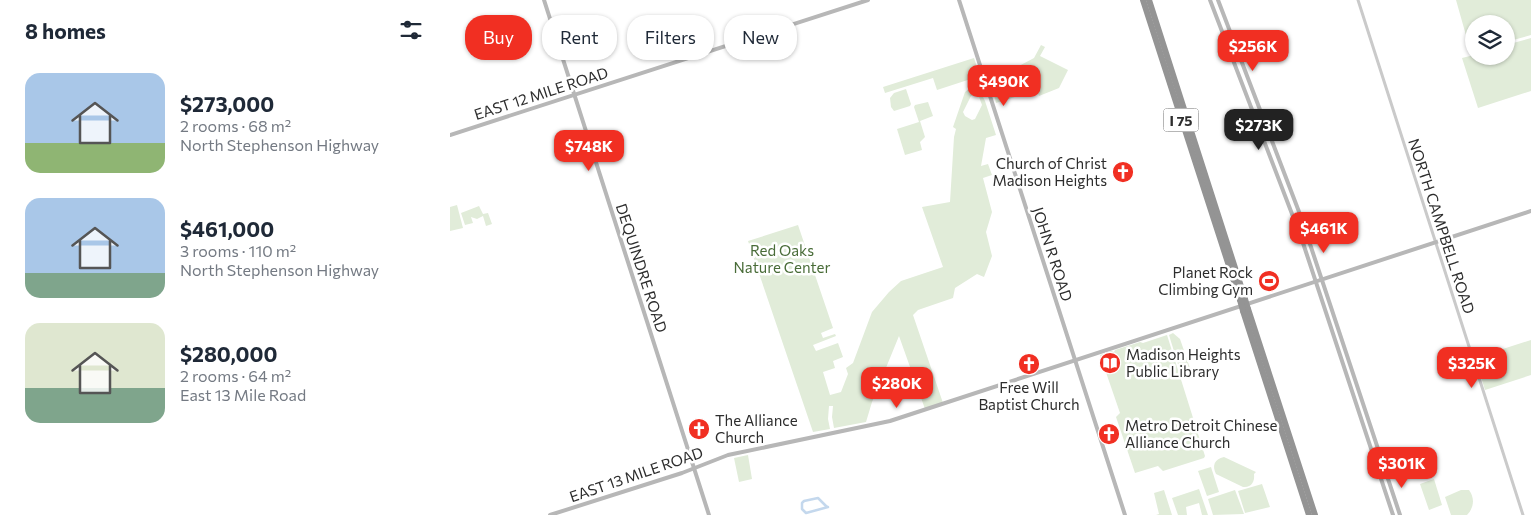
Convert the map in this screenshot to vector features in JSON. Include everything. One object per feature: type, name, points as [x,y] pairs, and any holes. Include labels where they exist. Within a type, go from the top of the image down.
[{"type":"highway","name":"I 75","points":[[1142,0],[1315,515]]},
{"type":"highway","name":"I 75","points":[[1149,0],[1242,300]]},
{"type":"highway","points":[[1154,0],[1163,41]]},
{"type":"highway","name":"I 75","points":[[1246,310],[1309,515]]},
{"type":"main road","name":"DEQUINDRE ROAD","points":[[544,0],[709,515]]},
{"type":"main road","name":"EAST 12 MILE ROAD","points":[[450,135],[868,0]]},
{"type":"main road","name":"JOHN R ROAD","points":[[959,0],[1125,515]]},
{"type":"main road","points":[[1211,0],[1214,7],[1220,6]]},
{"type":"main road","points":[[1211,0],[1287,200],[1335,337],[1338,338],[1341,335]]},
{"type":"main road","points":[[1218,0],[1297,206],[1400,515]]},
{"type":"main road","points":[[1221,28],[1229,48],[1235,46]]},
{"type":"main road","points":[[1239,77],[1245,77],[1255,97]]},
{"type":"main road","points":[[1243,87],[1252,105],[1258,106]]},
{"type":"main road","points":[[1257,121],[1263,120],[1272,141]]},
{"type":"main road","points":[[1273,163],[1282,182],[1287,179]]},
{"type":"main road","points":[[1287,200],[1292,199],[1297,206]]},
{"type":"main road","points":[[1436,242],[1531,211]]},
{"type":"main road","points":[[1293,218],[1299,226],[1302,222]]},
{"type":"main road","name":"EAST 13 MILE ROAD","points":[[550,515],[694,469],[728,455],[887,422],[1436,242]]},
{"type":"main road","points":[[1305,250],[1306,246],[1310,246],[1317,264]]},
{"type":"main road","points":[[1305,250],[1314,272],[1319,270]]},
{"type":"main road","points":[[1319,291],[1324,289],[1332,309]]},
{"type":"main road","points":[[1325,308],[1393,515]]},
{"type":"main road","points":[[1347,375],[1348,372],[1352,373],[1360,393]]},
{"type":"main road","points":[[1358,408],[1364,406]]},
{"type":"main road","points":[[1370,444],[1372,442],[1375,443],[1380,458],[1383,460]]},
{"type":"main road","points":[[1378,468],[1382,470],[1385,468]]},
{"type":"main road","points":[[1384,489],[1387,486],[1390,487],[1397,506]]},
{"type":"street","name":"NORTH CAMPBELL ROAD","points":[[1358,0],[1523,515]]},
{"type":"green space","points":[[1456,0],[1531,0],[1531,35],[1515,39],[1515,15],[1465,15],[1465,32]]},
{"type":"green space","points":[[1531,38],[1531,91],[1478,108],[1462,58],[1465,57],[1465,65],[1515,65],[1515,42]]},
{"type":"green space","points":[[1041,45],[1045,47],[1040,56],[1068,70],[1059,88],[1039,96],[1037,90],[996,103],[990,78],[1034,58]]},
{"type":"green space","points":[[974,58],[980,76],[937,90],[933,78],[885,93],[883,87]]},
{"type":"green space","name":"Red Oaks Nature Center","points":[[976,83],[985,101],[996,135],[986,138],[981,166],[988,164],[992,175],[983,178],[992,212],[986,232],[992,256],[984,277],[977,274],[955,288],[953,298],[918,310],[913,315],[943,403],[925,409],[899,336],[872,402],[866,422],[834,428],[833,406],[829,406],[828,419],[830,429],[813,432],[748,241],[798,225],[833,328],[821,333],[823,338],[835,334],[836,336],[813,345],[816,351],[838,343],[843,357],[833,361],[835,368],[823,372],[830,395],[841,392],[848,374],[846,368],[853,363],[872,312],[901,281],[943,267],[922,207],[950,202],[956,129],[953,127],[965,92]],"holes":[[[978,94],[982,105],[975,119],[972,120],[965,116],[963,112],[971,96]]]},
{"type":"green space","points":[[906,89],[910,106],[894,111],[891,107],[890,98],[894,93]]},
{"type":"green space","points":[[928,102],[933,116],[920,121],[925,137],[920,142],[922,150],[905,155],[897,129],[919,122],[914,107],[915,105]]},
{"type":"green space","points":[[457,205],[463,228],[450,231],[450,207]]},
{"type":"green space","points":[[479,206],[483,214],[488,213],[492,224],[486,226],[483,216],[477,219],[471,217],[473,223],[465,225],[461,213]]},
{"type":"green space","points":[[1173,333],[1180,339],[1190,368],[1180,371],[1169,335]]},
{"type":"green space","points":[[1167,335],[1205,456],[1204,458],[1163,471],[1158,466],[1135,473],[1116,417],[1120,413],[1100,355]]},
{"type":"green space","points":[[1531,340],[1531,375],[1485,390],[1475,358]]},
{"type":"green space","points":[[748,455],[752,479],[739,482],[734,458]]},
{"type":"green space","points":[[1224,457],[1256,472],[1252,484],[1248,487],[1243,487],[1216,474],[1215,463],[1218,459]]},
{"type":"green space","points":[[1211,467],[1219,492],[1207,496],[1198,471]]},
{"type":"green space","points":[[1434,479],[1442,505],[1429,510],[1420,484]]},
{"type":"green space","points":[[1262,484],[1270,507],[1245,513],[1238,491]]},
{"type":"green space","points":[[1199,489],[1208,515],[1202,515],[1199,503],[1186,507],[1187,515],[1178,515],[1172,498]]},
{"type":"green space","points":[[1164,490],[1172,515],[1156,515],[1159,514],[1154,493]]},
{"type":"green space","points":[[1235,490],[1244,514],[1213,515],[1208,499]]},
{"type":"green space","points":[[1461,490],[1469,490],[1471,493],[1473,503],[1471,509],[1467,515],[1451,515],[1445,497]]},
{"type":"waterway","points":[[827,507],[818,498],[802,503],[802,509],[806,513],[828,507]]},
{"type":"place","name":"Church of Christ Madison Heights","points":[[1123,172]]},
{"type":"place","name":"Planet Rock Climbing Gym","points":[[1269,281]]},
{"type":"place","name":"Madison Heights Public Library","points":[[1110,363]]},
{"type":"place","name":"Free Will Baptist Church","points":[[1029,364]]},
{"type":"place","name":"The Alliance Church","points":[[699,429]]},
{"type":"place","name":"Metro Detroit Chinese Alliance Church","points":[[1109,434]]}]
